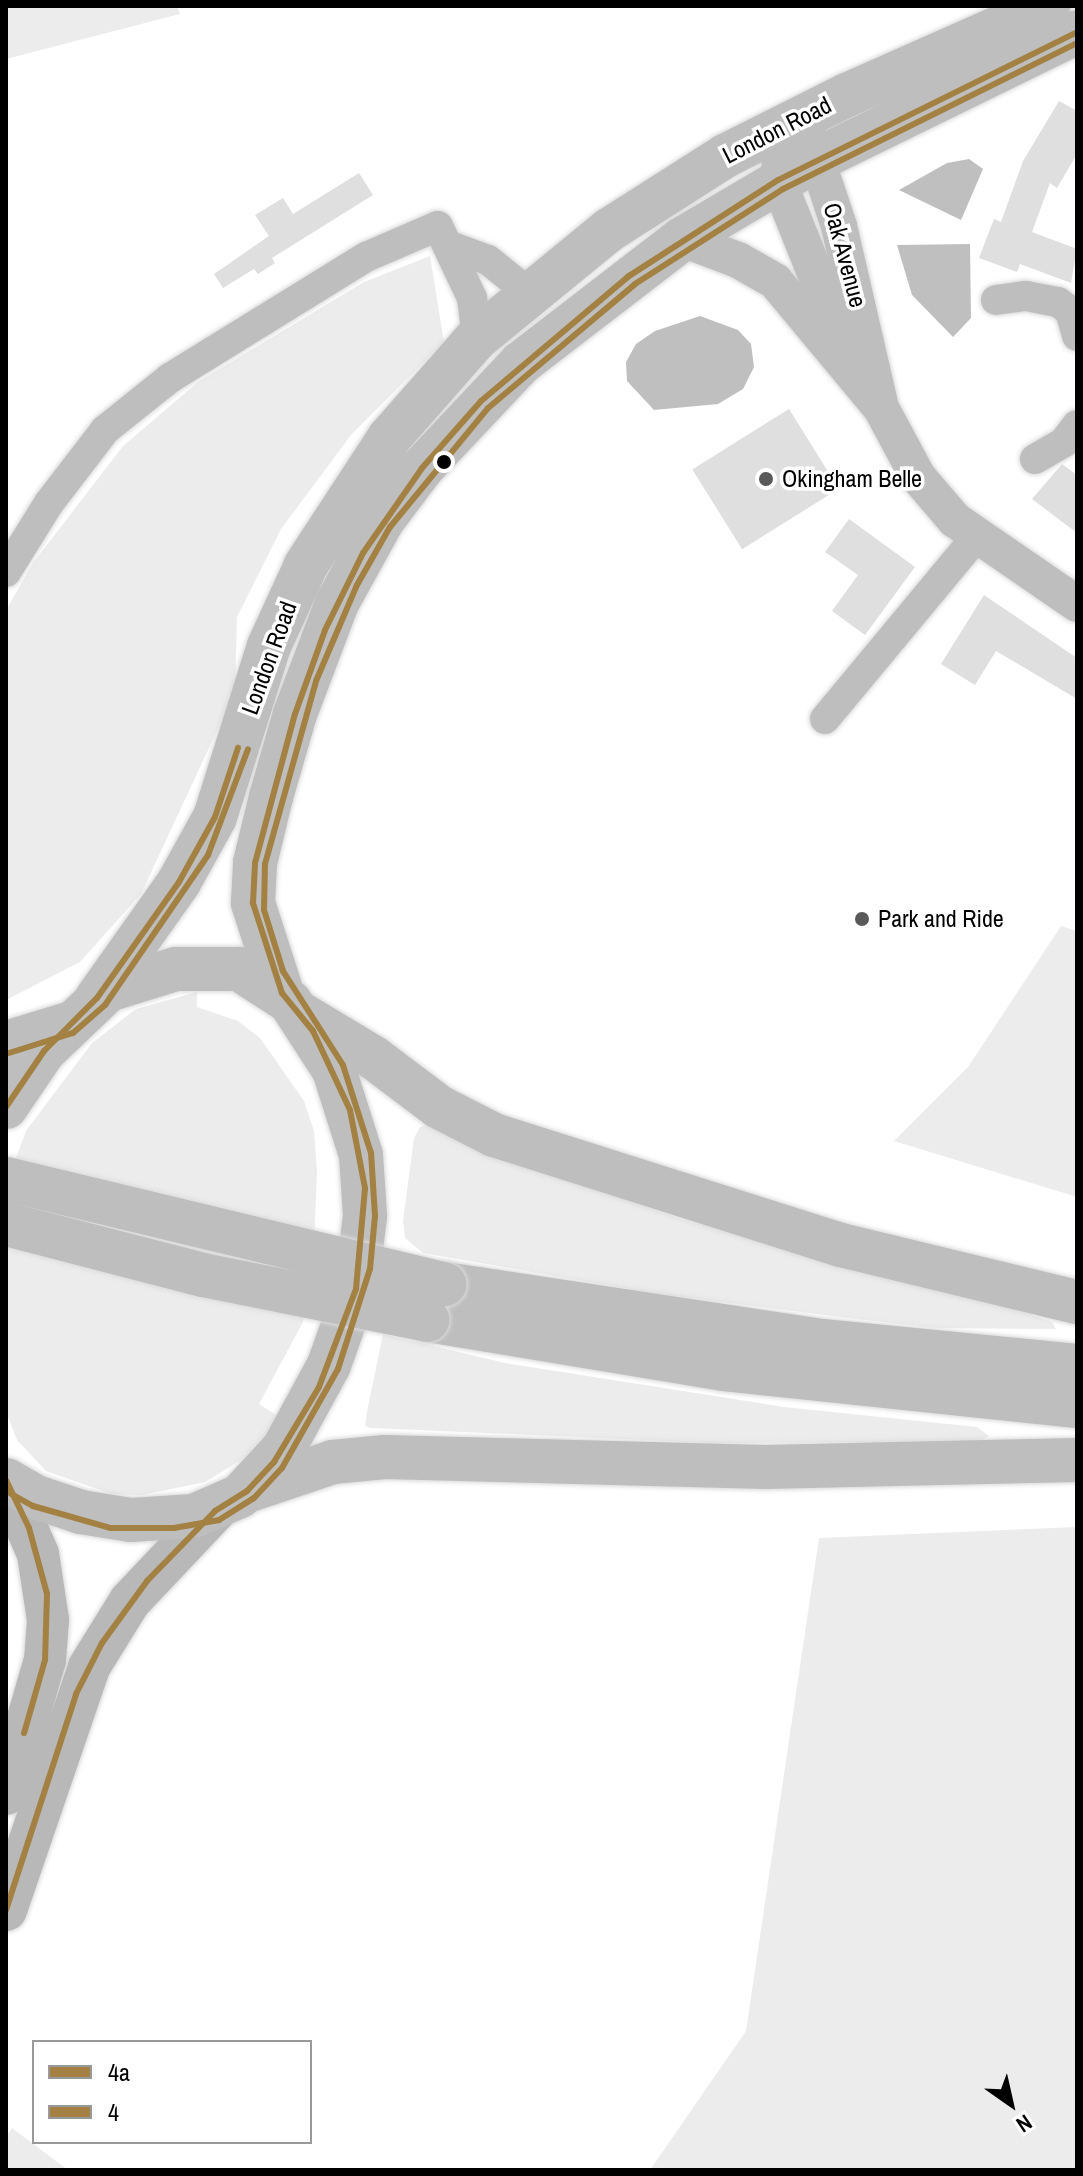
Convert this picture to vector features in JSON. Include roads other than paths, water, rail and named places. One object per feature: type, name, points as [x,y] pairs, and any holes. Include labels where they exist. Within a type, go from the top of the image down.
[{"type":"main road","name":"London Road","points":[[6,1107],[179,882],[215,817],[269,646],[318,543],[389,438],[477,338],[528,292],[641,208],[801,116],[1048,6]]},
{"type":"main road","name":"London Road","points":[[231,1501],[274,1462],[319,1387],[360,1267],[365,1188],[358,1144],[338,1078],[291,1004],[256,922],[255,863],[295,714],[325,630],[363,553],[422,468],[481,401],[561,329],[682,239],[818,159],[1077,32]]},
{"type":"main road","points":[[528,292],[561,329]]},
{"type":"main road","points":[[6,1043],[82,1011],[153,973],[208,965],[253,974],[439,1107],[494,1135],[841,1245],[1077,1302]]},
{"type":"main road","points":[[6,1179],[436,1302],[724,1369],[1077,1406]]},
{"type":"main road","points":[[6,1224],[203,1275],[436,1302],[1077,1366]]},
{"type":"main road","points":[[6,1480],[36,1497],[113,1518],[173,1518],[231,1501],[333,1462],[385,1457],[766,1467],[1077,1460]]},
{"type":"main road","points":[[6,1480],[38,1554],[48,1620],[45,1660],[6,1794]]},
{"type":"main road","points":[[6,1910],[89,1667],[130,1601],[231,1501]]},
{"type":"street","name":"Oak Avenue","points":[[801,116],[818,159],[868,341],[881,408]]},
{"type":"street","points":[[778,180],[781,151],[801,116]]},
{"type":"street","name":"Oak Avenue","points":[[778,180],[830,311],[837,351]]},
{"type":"street","points":[[6,572],[49,503],[105,430],[170,378],[366,257],[438,226],[472,298],[477,338]]},
{"type":"street","name":"Oak Avenue","points":[[682,239],[738,260],[775,281],[837,351],[881,408],[918,477],[976,537],[1077,604]]},
{"type":"street","points":[[450,246],[488,260],[528,292]]},
{"type":"street","points":[[996,300],[1026,296],[1058,302],[1070,311],[1077,336]]},
{"type":"street","points":[[1035,459],[1064,442],[1077,425]]},
{"type":"street","points":[[825,719],[976,537]]},
{"type":"place","name":"Okingham Belle","points":[[766,479]]},
{"type":"place","name":"Park and Ride","points":[[862,919]]}]
